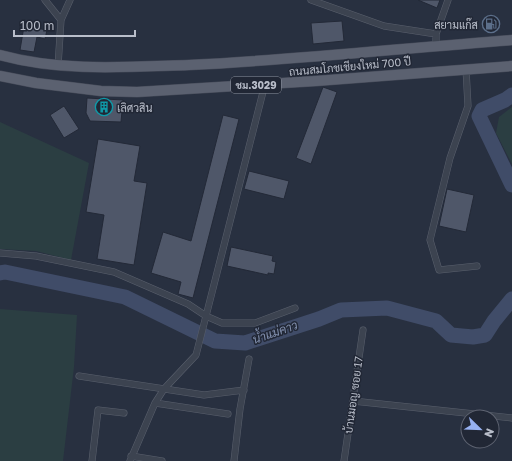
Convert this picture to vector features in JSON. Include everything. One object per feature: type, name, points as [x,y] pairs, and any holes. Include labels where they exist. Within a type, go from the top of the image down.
[{"type":"main road","name":"ถนนสมโภชเชียงใหม่ 700 ปี","points":[[0,55],[58,66],[110,68],[246,62],[512,40]]},
{"type":"main road","name":"ถนนสมโภชเชียงใหม่ 700 ปี","points":[[0,76],[36,83],[101,91],[138,92],[512,66]]},
{"type":"street","points":[[45,0],[61,20]]},
{"type":"street","points":[[58,66],[61,20],[70,0]]},
{"type":"street","points":[[310,0],[384,26],[436,34]]},
{"type":"street","points":[[436,46],[436,34],[448,0]]},
{"type":"street","points":[[466,69],[468,106],[450,158],[430,240],[439,270],[477,266]]},
{"type":"street","points":[[162,461],[130,459],[155,403],[164,389],[196,355],[265,84]]},
{"type":"street","points":[[0,253],[36,256],[114,272],[188,304],[206,316],[222,324],[255,323],[295,308]]},
{"type":"street","name":"บ้านมอญ ซอย 17","points":[[344,461],[362,330]]},
{"type":"street","points":[[234,461],[249,358]]},
{"type":"street","points":[[79,376],[204,395],[244,390]]},
{"type":"street","points":[[353,401],[512,418]]},
{"type":"street","points":[[155,403],[228,414]]},
{"type":"street","points":[[92,461],[98,410],[124,413]]},
{"type":"green space","points":[[512,107],[512,164],[496,133],[499,117]]},
{"type":"green space","points":[[0,122],[89,163],[71,260],[36,251],[0,249]]},
{"type":"green space","points":[[0,309],[77,315],[74,367],[63,461],[0,461]]},
{"type":"building","points":[[418,0],[440,0],[437,8]]},
{"type":"building","points":[[342,21],[344,41],[313,44],[311,23]]},
{"type":"building","points":[[24,26],[47,30],[45,39],[37,37],[34,52],[20,50]]},
{"type":"building","points":[[323,87],[337,92],[311,164],[296,158]]},
{"type":"building","name":"เลิศวสิน","points":[[87,98],[123,100],[121,122],[90,121],[86,113]]},
{"type":"building","points":[[64,106],[79,129],[64,138],[50,115]]},
{"type":"building","points":[[223,115],[239,119],[193,298],[178,294],[181,282],[151,273],[163,232],[191,241]]},
{"type":"building","points":[[98,139],[140,146],[134,181],[147,183],[134,265],[97,259],[104,215],[86,212]]},
{"type":"building","points":[[249,171],[289,181],[284,199],[244,189]]},
{"type":"building","points":[[447,189],[474,195],[466,232],[439,226]]},
{"type":"building","points":[[231,247],[273,256],[272,261],[276,262],[274,274],[268,273],[268,275],[227,266]]},
{"type":"waterway","name":"น้ำแม่คาว","points":[[512,95],[505,100],[482,110],[479,116],[512,185]]},
{"type":"waterway","name":"น้ำแม่คาว","points":[[0,273],[5,272],[125,297],[215,341],[245,343],[319,319],[341,310],[387,308],[436,321],[451,335],[473,337],[485,335],[494,321],[512,299]]},
{"type":"place","name":"สยามแก๊ส","points":[[491,24]]},
{"type":"place","name":"เลิศวสิน","points":[[104,107]]}]
